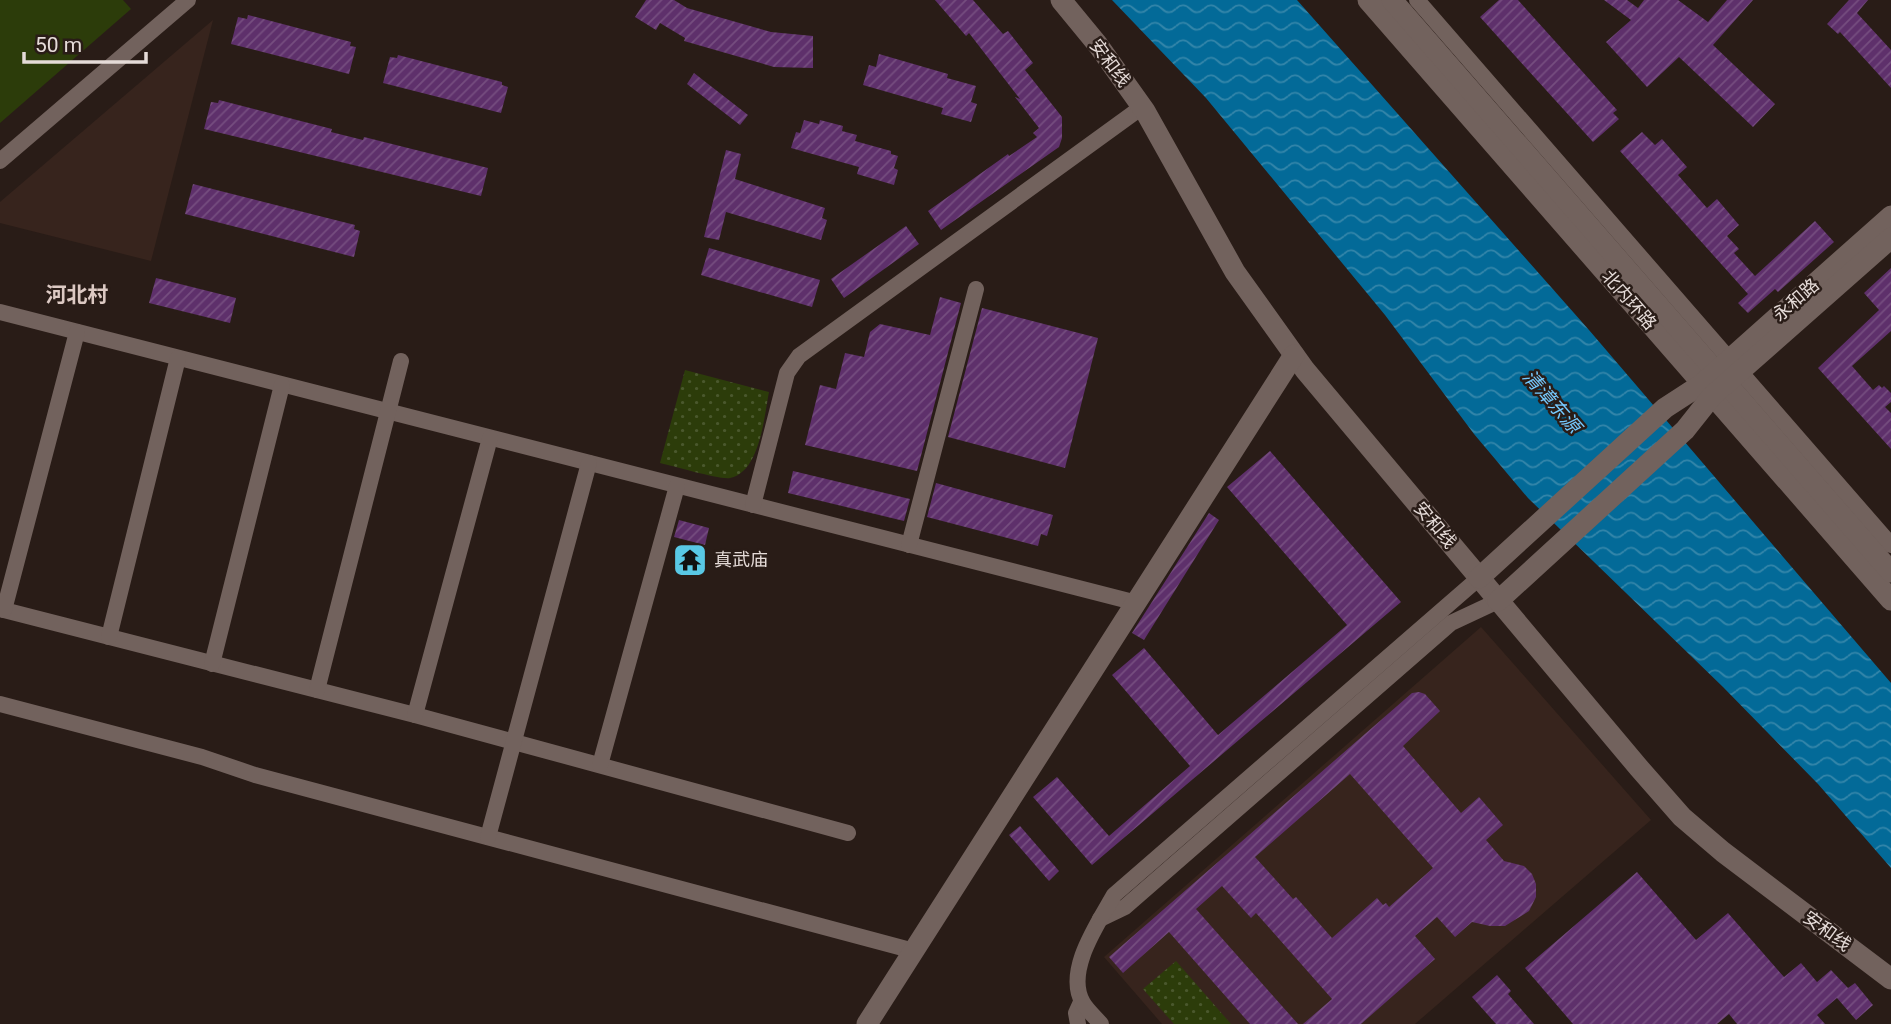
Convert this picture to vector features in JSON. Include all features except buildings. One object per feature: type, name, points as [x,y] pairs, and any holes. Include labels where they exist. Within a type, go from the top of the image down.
[{"type":"main road","name":"安和线","points":[[1061,0],[1105,54],[1142,107],[1235,272],[1294,355],[1498,601],[1682,817],[1760,883],[1891,979]]},
{"type":"main road","name":"北内环路","points":[[1368,0],[1721,378],[1891,600]]},
{"type":"main road","name":"北内环路","points":[[1392,0],[1891,572]]},
{"type":"main road","name":"永和路","points":[[1721,378],[1891,216]]},
{"type":"main road","name":"永和路","points":[[1721,378],[1891,238]]},
{"type":"main road","points":[[867,1024],[1294,355]]},
{"type":"main road","points":[[1479,578],[1665,408],[1721,378]]},
{"type":"main road","points":[[1498,601],[1685,430],[1721,378]]},
{"type":"street","points":[[0,161],[188,0]]},
{"type":"street","points":[[1417,0],[1721,378],[1891,545]]},
{"type":"street","points":[[753,505],[787,373],[799,356],[1142,107]]},
{"type":"street","points":[[909,545],[976,289]]},
{"type":"street","points":[[0,312],[1137,603]]},
{"type":"street","points":[[77,332],[2,610],[514,741],[848,833]]},
{"type":"street","points":[[109,637],[178,358]]},
{"type":"street","points":[[317,690],[401,361]]},
{"type":"street","points":[[212,664],[282,385]]},
{"type":"street","points":[[415,715],[489,438]]},
{"type":"street","points":[[488,837],[589,463]]},
{"type":"street","points":[[600,765],[677,486]]},
{"type":"street","points":[[1101,1024],[1082,1002],[1078,983],[1081,960],[1088,939],[1114,894],[1479,578]]},
{"type":"street","points":[[1100,919],[1125,906],[1451,623],[1498,601]]},
{"type":"street","points":[[0,704],[914,951]]},
{"type":"street","points":[[1078,1024],[1076,1013],[1082,1002]]},
{"type":"shaded area","points":[[213,20],[151,261],[0,223],[0,202]]},
{"type":"shaded area","points":[[1481,627],[1651,820],[1415,1024],[1162,1024],[1104,957]]},
{"type":"green space","points":[[0,0],[123,0],[131,9],[0,123]]},
{"type":"green space","points":[[685,370],[769,392],[759,442],[748,466],[740,474],[725,478],[660,463]]},
{"type":"green space","points":[[1176,961],[1231,1024],[1174,1024],[1143,989]]},
{"type":"water","name":"清漳东源","points":[[1112,0],[1297,0],[1589,330],[1891,683],[1891,868],[1818,784],[1723,687],[1528,498],[1474,434],[1385,315],[1206,98]]},
{"type":"place","name":"真武庙","points":[[690,560]]},
{"type":"district","name":"河北村","points":[[77,295]]}]
